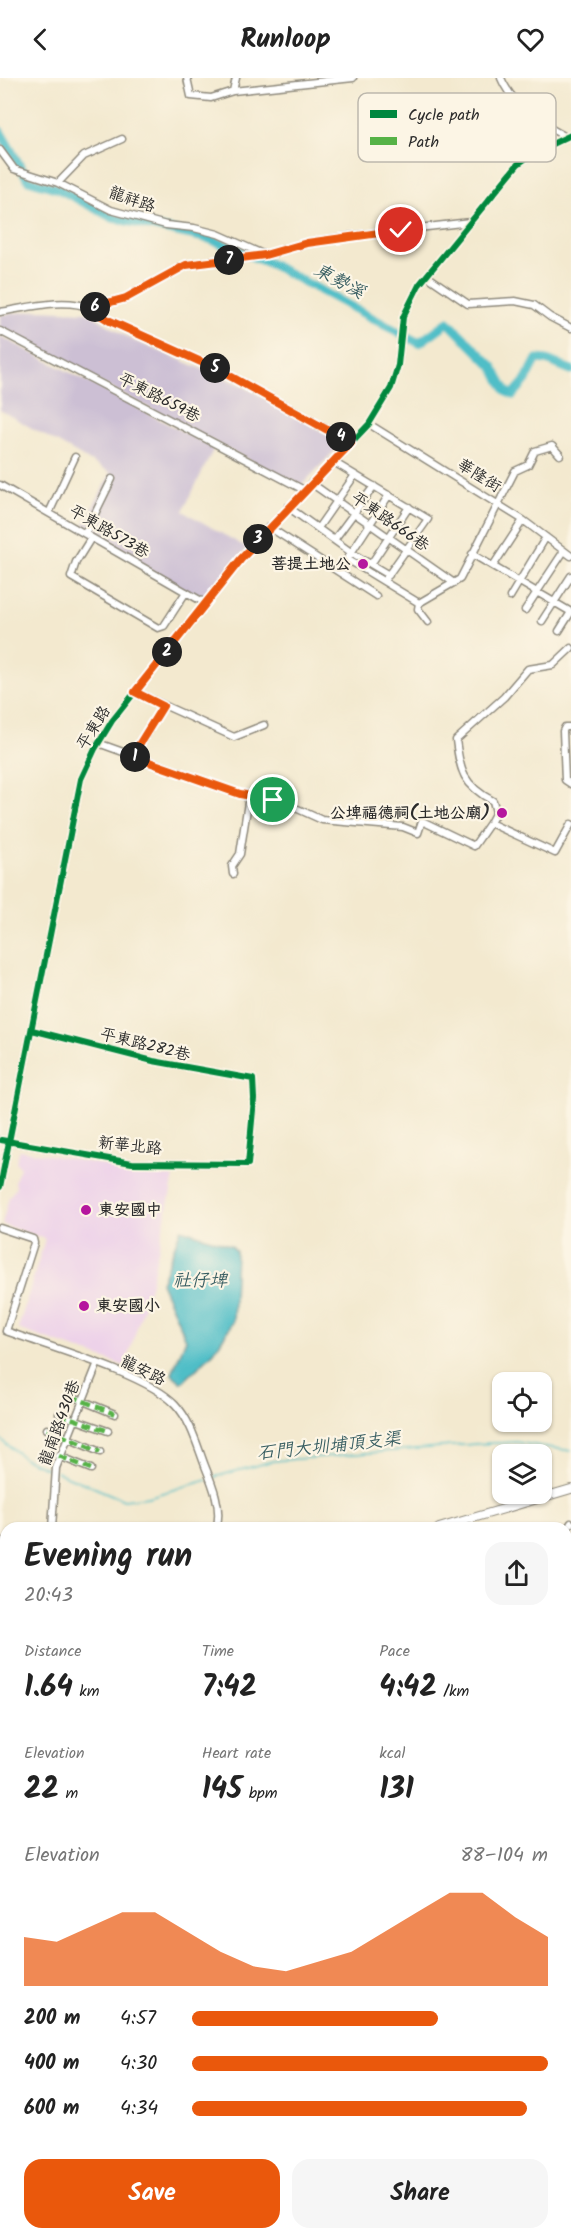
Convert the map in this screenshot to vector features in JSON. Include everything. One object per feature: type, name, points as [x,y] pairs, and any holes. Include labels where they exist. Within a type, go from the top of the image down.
[{"type":"main road","points":[[459,1522],[571,1489]]},
{"type":"street","points":[[187,78],[191,96],[211,98],[233,91],[353,78]]},
{"type":"street","points":[[233,91],[236,78]]},
{"type":"street","points":[[501,78],[510,93]]},
{"type":"street","points":[[58,183],[84,156],[122,139]]},
{"type":"street","name":"龍祥路","points":[[0,150],[14,169],[58,183],[111,210],[166,225],[194,228],[218,234],[265,255]]},
{"type":"street","name":"平東路","points":[[0,1187],[81,779],[98,743],[205,603],[269,527],[369,424],[391,388],[398,365],[399,336],[403,317],[427,276],[521,162]]},
{"type":"street","points":[[89,308],[126,298],[186,265],[265,255],[318,242],[470,222]]},
{"type":"street","points":[[427,276],[468,304],[515,302],[534,304],[550,317],[571,328]]},
{"type":"street","points":[[0,312],[70,304],[89,308],[110,321],[264,393],[351,443]]},
{"type":"street","name":"平東路659巷","points":[[0,332],[304,490]]},
{"type":"street","name":"華隆街","points":[[369,424],[523,520],[571,556]]},
{"type":"street","points":[[419,603],[460,579],[515,471],[528,465],[535,451],[552,446],[560,455]]},
{"type":"street","points":[[49,513],[75,457]]},
{"type":"street","points":[[332,461],[428,519],[384,581]]},
{"type":"street","points":[[318,528],[355,474]]},
{"type":"street","points":[[112,479],[71,577],[158,628],[164,626],[186,592]]},
{"type":"street","name":"平東路666巷","points":[[311,483],[454,584]]},
{"type":"street","name":"平東路573巷","points":[[0,485],[205,603]]},
{"type":"street","points":[[334,540],[374,486]]},
{"type":"street","points":[[389,495],[347,559],[419,603]]},
{"type":"street","points":[[288,507],[352,553],[389,574]]},
{"type":"street","points":[[371,564],[409,507]]},
{"type":"street","points":[[493,566],[523,520]]},
{"type":"street","points":[[269,527],[376,596]]},
{"type":"street","points":[[510,597],[546,537]]},
{"type":"street","points":[[525,610],[564,551]]},
{"type":"street","points":[[472,554],[571,612],[559,632]]},
{"type":"street","points":[[542,621],[571,576]]},
{"type":"street","points":[[419,603],[418,609],[428,622]]},
{"type":"street","points":[[98,743],[249,796],[278,800],[322,820],[403,827],[417,833],[422,821],[474,846],[496,812],[493,801],[477,792],[460,771],[456,740],[504,697],[528,669],[554,665],[571,648]]},
{"type":"street","points":[[135,692],[234,738],[264,724]]},
{"type":"street","points":[[132,756],[163,706]]},
{"type":"street","points":[[571,727],[562,731],[565,780],[571,784]]},
{"type":"street","points":[[233,874],[232,866],[240,854],[249,796]]},
{"type":"street","points":[[490,823],[555,853],[571,824]]},
{"type":"street","name":"平東路282巷","points":[[32,1030],[186,1069],[253,1079],[254,1099],[248,1164]]},
{"type":"street","name":"新華北路","points":[[0,1140],[132,1163],[248,1164]]},
{"type":"street","name":"龍安路","points":[[0,1228],[33,1239],[34,1243],[6,1331],[152,1388],[174,1404],[186,1419],[211,1480],[218,1511],[217,1522]]},
{"type":"street","name":"龍南路430巷","points":[[52,1522],[55,1472],[59,1456],[97,1365]]},
{"type":"street","points":[[71,1396],[115,1414]]},
{"type":"street","points":[[59,1414],[108,1431]]},
{"type":"street","points":[[46,1429],[100,1452]]},
{"type":"street","points":[[59,1456],[91,1469]]},
{"type":"shaded area","points":[[39,310],[87,312],[134,341],[239,384],[342,443],[300,487],[0,330],[0,315]]},
{"type":"shaded area","points":[[0,336],[214,448],[183,511],[247,548],[203,602],[81,529],[111,473],[0,410]]},
{"type":"shaded area","name":"東安國中","points":[[19,1150],[174,1177],[151,1283],[125,1366],[18,1329],[45,1239],[2,1224],[9,1197],[16,1188],[15,1180],[20,1168],[16,1162]]},
{"type":"water","name":"社仔埤","points":[[181,1229],[232,1246],[236,1252],[233,1322],[214,1352],[182,1383],[172,1374],[186,1339],[161,1283]]},
{"type":"waterway","name":"東勢溪","points":[[0,131],[28,180],[59,189],[113,218],[210,239],[271,264],[419,343],[448,322],[493,367],[507,392],[513,395],[526,380],[537,359],[547,360],[571,370]]},
{"type":"waterway","name":"石門大圳埔頂支渠","points":[[0,1439],[25,1459],[53,1471]]},
{"type":"waterway","name":"石門大圳埔頂支渠","points":[[211,1478],[273,1461],[476,1444],[517,1442],[571,1451]]},
{"type":"waterway","name":"石門大圳埔頂支渠","points":[[57,1472],[124,1500],[148,1497],[207,1480]]},
{"type":"marked path","points":[[71,1396],[115,1414]]},
{"type":"marked path","points":[[59,1414],[108,1431]]},
{"type":"marked path","points":[[47,1429],[100,1452]]},
{"type":"marked path","points":[[59,1456],[91,1469]]},
{"type":"cycle path","points":[[556,142],[571,135]]},
{"type":"cycle path","points":[[0,1187],[81,779],[95,749],[112,721],[241,559],[369,424],[391,388],[398,365],[403,317],[419,285],[521,162]]},
{"type":"cycle path","points":[[1,1140],[132,1163],[248,1164],[254,1099],[253,1079],[153,1061],[32,1030]]},
{"type":"place","name":"菩提土地公","points":[[363,564]]},
{"type":"place","name":"公埤福德祠(土地公廟)","points":[[502,813]]},
{"type":"place","name":"東安國中","points":[[86,1210]]},
{"type":"place","name":"東安國小","points":[[84,1306]]},
{"type":"route","points":[[273,800],[240,794],[132,756],[142,736],[163,706],[135,692],[241,559],[351,443],[264,393],[110,321],[89,308],[126,298],[186,265],[265,255],[307,243],[401,230]]}]
